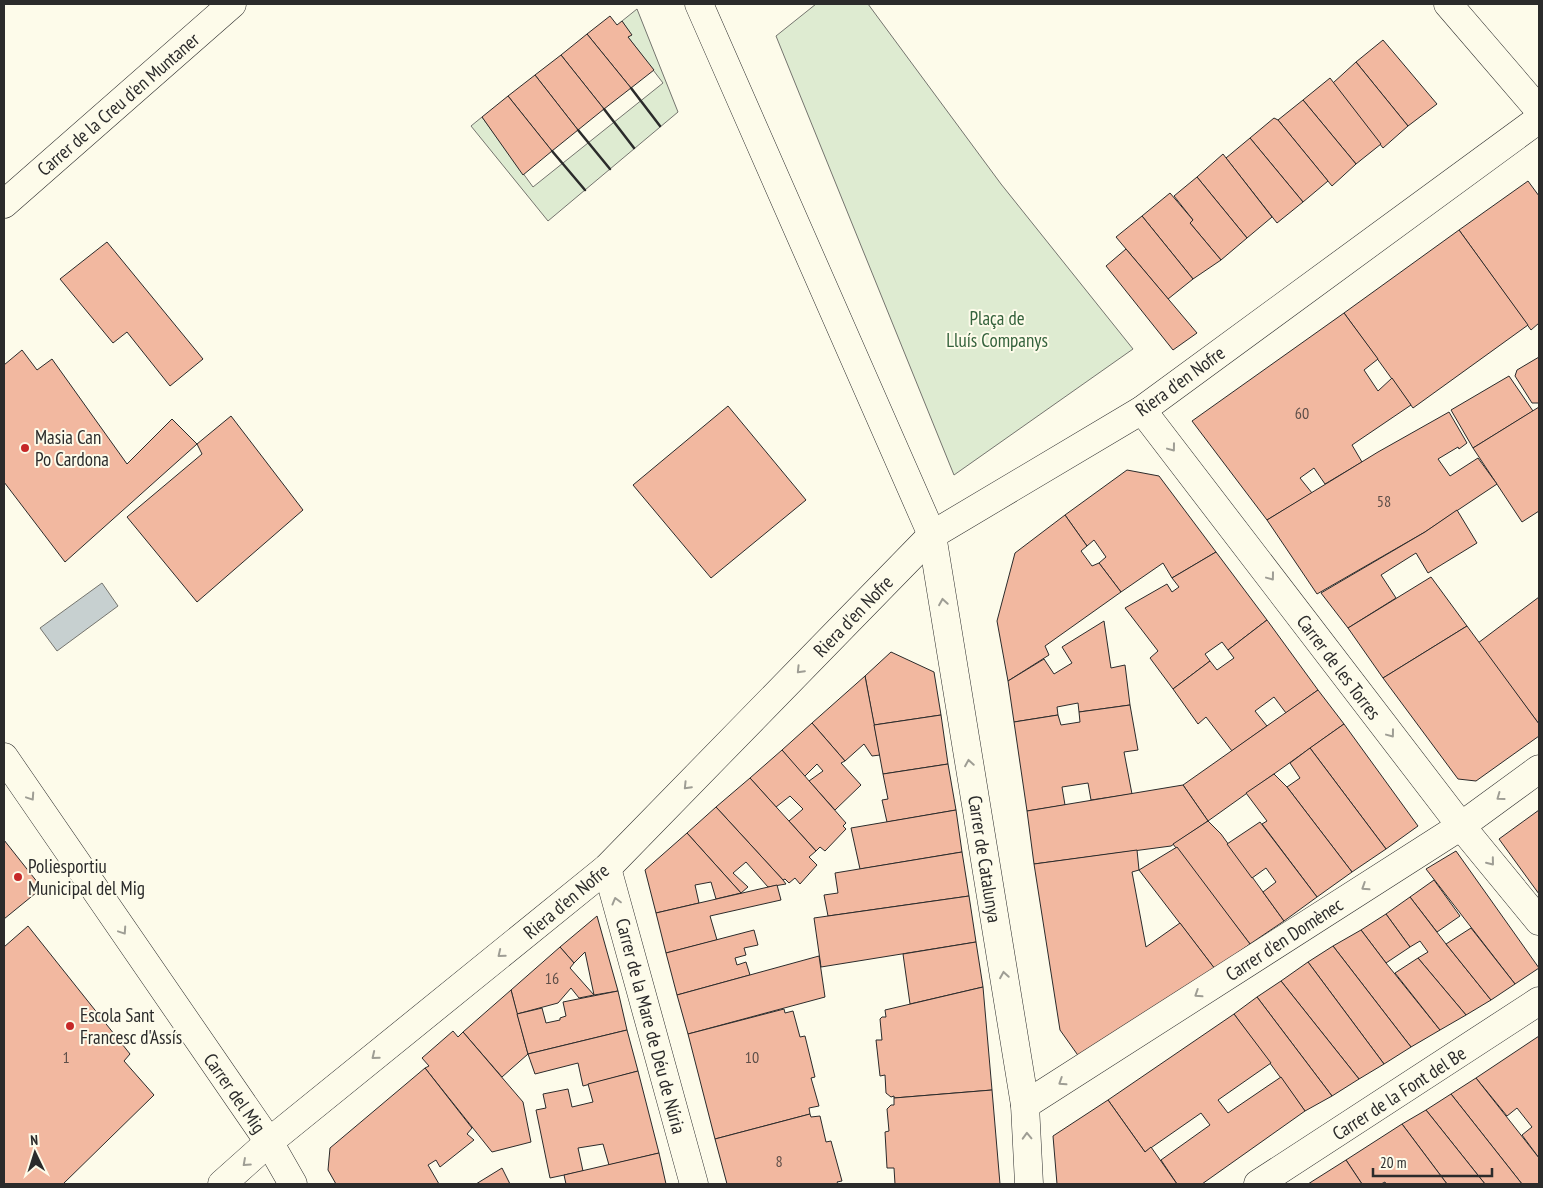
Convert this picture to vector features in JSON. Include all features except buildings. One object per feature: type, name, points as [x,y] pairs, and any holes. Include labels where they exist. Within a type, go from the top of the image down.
[{"type":"street","name":"Carrer de la Creu d'en Muntaner","points":[[4,204],[232,4]]},
{"type":"street","points":[[699,4],[932,535]]},
{"type":"street","points":[[1448,4],[1539,110]]},
{"type":"street","name":"Riera d'en Nofre","points":[[222,1184],[269,1142],[607,868],[932,535],[1142,410],[1539,118]]},
{"type":"street","name":"Carrer de les Torres","points":[[1142,410],[1461,826],[1539,921]]},
{"type":"street","name":"Carrer de Catalunya","points":[[932,535],[1026,1105],[1029,1184]]},
{"type":"street","name":"Carrer del Mig","points":[[4,757],[269,1142],[293,1184]]},
{"type":"street","name":"Carrer d'en Domènec","points":[[1026,1105],[1461,826],[1539,768]]},
{"type":"street","name":"Carrer de la Mare de Déu de Núria","points":[[607,868],[694,1184]]},
{"type":"street","name":"Carrer de la Font del Be","points":[[1258,1184],[1539,1001]]},
{"type":"green space","name":"Plaça de Lluís Companys","points":[[816,4],[868,4],[1001,184],[1133,349],[954,475],[776,36]]},
{"type":"green space","points":[[637,9],[678,112],[548,221],[471,126],[482,117],[533,187],[663,83],[628,37],[631,35],[622,21]]},
{"type":"shaded area","points":[[102,583],[118,606],[57,651],[40,628]]},
{"type":"wall","points":[[631,88],[660,126]]},
{"type":"wall","points":[[604,109],[634,148]]},
{"type":"wall","points":[[578,130],[610,169]]},
{"type":"wall","points":[[552,151],[585,190]]},
{"type":"place","name":"Masia Can Po Cardona","points":[[25,448]]},
{"type":"place","name":"Poliesportiu Municipal del Mig","points":[[18,877]]},
{"type":"place","name":"Escola Sant Francesc d'Assís","points":[[70,1026]]}]
